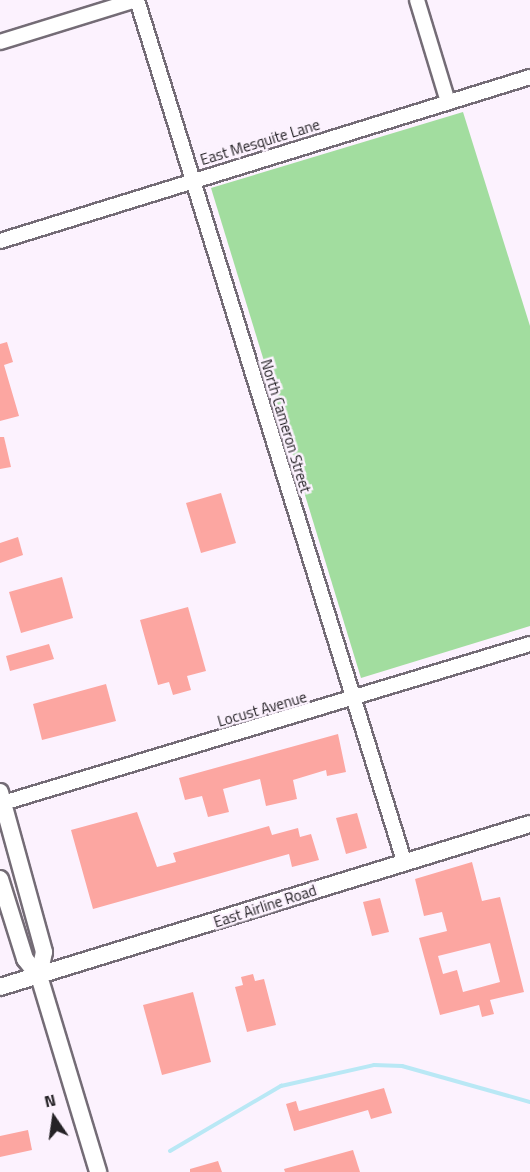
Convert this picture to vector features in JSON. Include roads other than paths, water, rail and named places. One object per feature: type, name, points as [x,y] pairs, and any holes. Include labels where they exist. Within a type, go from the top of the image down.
[{"type":"main road","points":[[2,798],[44,952],[39,976]]},
{"type":"main road","name":"East Airline Road","points":[[0,987],[530,824]]},
{"type":"main road","points":[[0,879],[25,959],[39,976],[98,1172]]},
{"type":"street","points":[[0,42],[137,0]]},
{"type":"street","name":"North Cameron Street","points":[[137,0],[404,861]]},
{"type":"street","points":[[417,0],[448,102]]},
{"type":"street","name":"East Mesquite Lane","points":[[0,241],[191,180],[530,77]]},
{"type":"street","name":"Locust Avenue","points":[[2,798],[354,699],[530,644]]},
{"type":"waterway","points":[[170,1151],[281,1086],[374,1065],[402,1066],[530,1102]]}]
